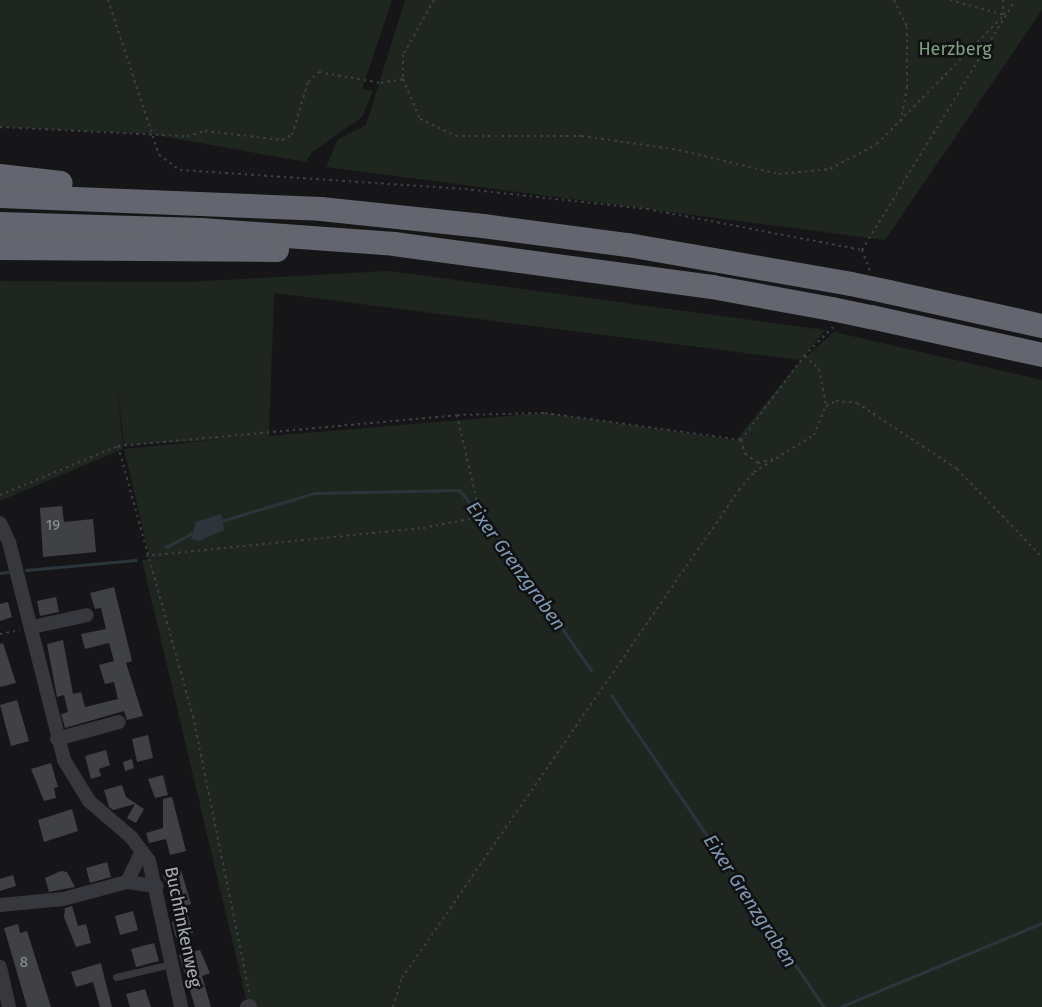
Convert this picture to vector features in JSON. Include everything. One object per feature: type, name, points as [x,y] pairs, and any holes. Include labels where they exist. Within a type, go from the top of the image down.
[{"type":"highway","points":[[0,176],[77,185],[105,198]]},
{"type":"highway","points":[[0,196],[105,198],[321,209],[484,226],[628,245],[859,280],[889,292],[1042,326]]},
{"type":"highway","points":[[0,224],[201,230],[394,244],[683,282],[833,317],[871,317],[1042,355]]},
{"type":"highway","points":[[0,248],[141,252],[334,250],[394,244]]},
{"type":"street","name":"Buchfinkenweg","points":[[0,523],[32,627],[57,739],[78,786],[142,851],[157,886],[181,1007]]},
{"type":"street","points":[[32,627],[87,614]]},
{"type":"street","points":[[57,739],[120,722]]},
{"type":"street","points":[[126,882],[142,851]]},
{"type":"street","points":[[0,905],[62,899],[126,882],[157,886]]},
{"type":"street","points":[[0,967],[5,1001]]},
{"type":"lane","points":[[116,977],[171,964]]},
{"type":"path","points":[[108,0],[150,134],[159,155],[180,170],[465,189],[647,209],[862,250]]},
{"type":"path","points":[[434,0],[404,55],[403,79],[420,119],[456,136],[582,136],[679,150],[779,174],[830,169],[876,144],[901,121],[1004,15]]},
{"type":"path","points":[[894,0],[907,27],[907,88],[901,121]]},
{"type":"path","points":[[950,0],[1004,15]]},
{"type":"path","points":[[1002,0],[1004,15]]},
{"type":"path","points":[[862,250],[1004,15],[1015,0]]},
{"type":"path","points":[[0,127],[186,136],[205,131],[282,140],[292,135],[308,82],[319,72],[381,83],[403,79]]},
{"type":"path","points":[[859,280],[872,268],[862,250]]},
{"type":"path","points":[[741,440],[833,317]]},
{"type":"path","points":[[393,1007],[402,978],[739,490],[754,472],[801,445],[814,435],[826,406],[819,369],[804,356]]},
{"type":"path","points":[[826,406],[836,401],[857,403],[958,469],[1042,557]]},
{"type":"path","points":[[0,495],[118,446],[457,415],[545,412],[741,440]]},
{"type":"path","points":[[146,556],[424,528],[470,519],[478,506],[457,415]]},
{"type":"path","points":[[741,440],[745,454],[758,462],[776,458]]},
{"type":"path","points":[[118,446],[146,556],[193,716],[249,1006]]},
{"type":"path","points":[[0,634],[32,627]]},
{"type":"green space","points":[[0,0],[392,0],[362,89],[373,91],[362,117],[311,153],[306,162],[150,134],[0,127]]},
{"type":"green space","name":"Herzberg","points":[[405,0],[1042,0],[1042,10],[885,240],[326,167],[338,139],[366,125]]},
{"type":"green space","points":[[389,271],[825,330],[801,361],[834,332],[1042,380],[1042,1007],[248,1007],[142,560],[195,556],[150,559],[124,449],[215,440],[124,445],[117,381],[123,449],[0,501],[0,281],[184,282]],"holes":[[[274,293],[800,360],[736,440],[545,413],[269,436]]]},
{"type":"shaded area","points":[[221,514],[224,530],[199,541],[191,539],[196,522]]},
{"type":"building","points":[[62,506],[64,522],[93,519],[96,552],[43,557],[40,508]]},
{"type":"building","points":[[114,587],[132,661],[126,663],[143,716],[127,720],[124,711],[65,728],[61,714],[68,712],[64,695],[57,697],[47,644],[63,640],[73,694],[81,692],[85,707],[118,699],[114,682],[105,684],[99,665],[114,661],[109,643],[85,649],[81,634],[106,629],[101,608],[95,609],[90,593]]},
{"type":"building","points":[[56,597],[59,612],[40,616],[37,601]]},
{"type":"building","points":[[8,602],[12,617],[0,621],[0,604]]},
{"type":"building","points":[[3,643],[16,683],[0,687],[0,644]]},
{"type":"building","points":[[17,700],[29,741],[11,746],[0,705]]},
{"type":"building","points":[[148,735],[153,758],[137,762],[132,739]]},
{"type":"building","points":[[106,750],[110,765],[99,769],[101,776],[91,779],[85,756]]},
{"type":"building","points":[[132,759],[134,768],[125,771],[123,762]]},
{"type":"building","points":[[51,763],[58,787],[54,788],[56,798],[44,801],[31,769]]},
{"type":"building","points":[[163,775],[168,795],[155,798],[148,779]]},
{"type":"building","points":[[122,785],[126,797],[144,809],[136,823],[127,818],[135,804],[113,810],[109,807],[104,790]]},
{"type":"building","points":[[172,797],[186,851],[170,855],[166,839],[149,843],[146,833],[163,828],[163,799]]},
{"type":"building","points":[[72,809],[78,831],[44,842],[38,820]]},
{"type":"building","points":[[107,862],[111,877],[90,883],[86,868]]},
{"type":"building","points":[[181,870],[191,904],[185,906],[193,933],[176,938],[172,922],[181,920],[163,875]]},
{"type":"building","points":[[61,871],[67,872],[75,887],[49,892],[45,878]]},
{"type":"building","points":[[13,875],[16,886],[0,891],[0,879]]},
{"type":"building","points":[[72,906],[78,926],[86,924],[91,943],[76,947],[64,917],[65,908]]},
{"type":"building","points":[[133,911],[138,930],[120,935],[115,916]]},
{"type":"building","points":[[18,924],[20,933],[27,931],[51,1007],[27,1007],[4,928]]},
{"type":"building","points":[[154,943],[159,961],[136,967],[131,949]]},
{"type":"building","points":[[200,950],[210,973],[202,976],[211,1007],[195,1007],[179,955]]},
{"type":"building","points":[[101,963],[112,1007],[100,1007],[93,982],[76,987],[71,972]]},
{"type":"building","points":[[145,989],[151,1007],[130,1007],[126,994]]},
{"type":"waterway","name":"Eixer Grenzgraben","points":[[218,522],[314,493],[459,490],[496,534],[591,670]]},
{"type":"waterway","name":"Eixer Grenzgraben","points":[[166,547],[194,532]]},
{"type":"waterway","name":"Eixer Grenzgraben","points":[[26,570],[136,560]]},
{"type":"waterway","name":"Eixer Grenzgraben","points":[[0,573],[8,572]]},
{"type":"waterway","name":"Eixer Grenzgraben","points":[[611,695],[824,1007]]},
{"type":"waterway","name":"Eixer Grenzgraben","points":[[840,1007],[1042,923]]}]
